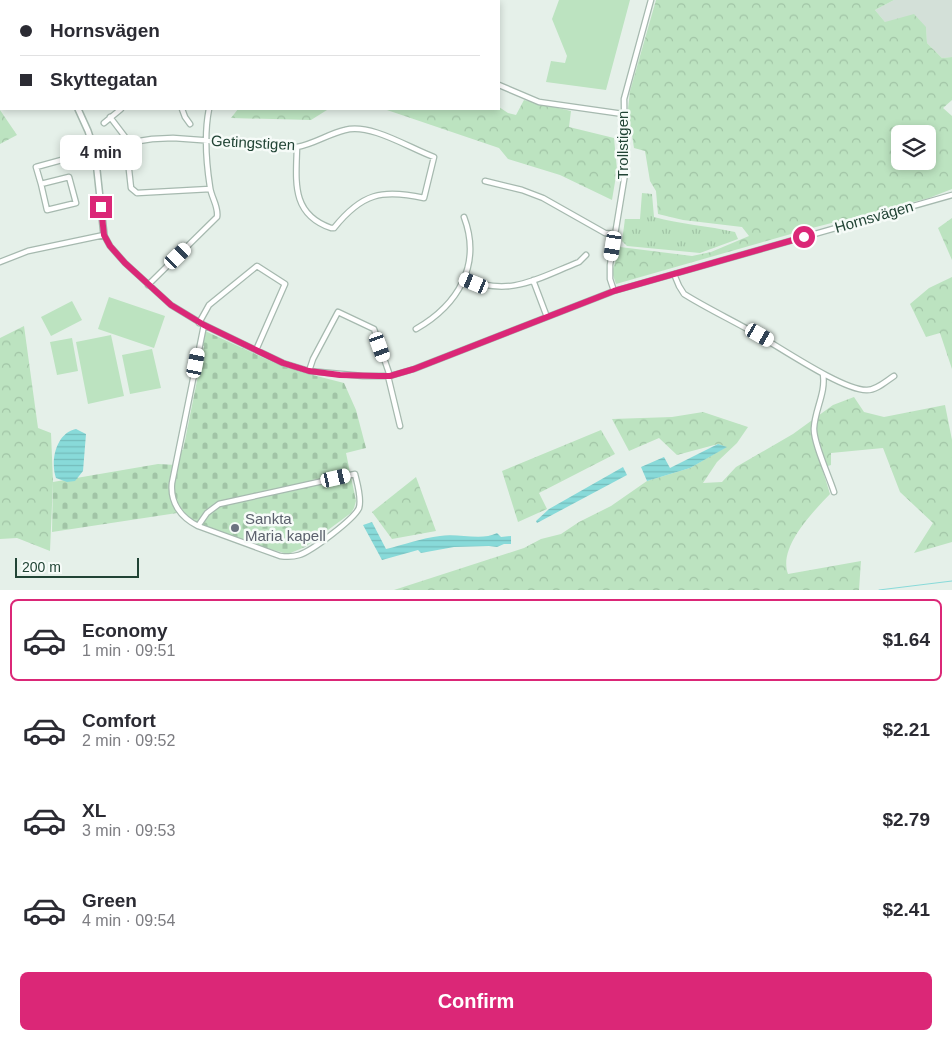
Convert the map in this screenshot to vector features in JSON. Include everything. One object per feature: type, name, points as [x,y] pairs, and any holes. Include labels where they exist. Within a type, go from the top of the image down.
[{"type":"street","name":"Trollstigen","points":[[614,291],[610,279],[610,265],[625,174],[624,99],[651,0]]},
{"type":"street","points":[[500,85],[545,104],[623,114]]},
{"type":"street","points":[[0,262],[28,251],[104,235],[95,152],[78,110]]},
{"type":"street","points":[[104,123],[120,110]]},
{"type":"street","points":[[182,110],[190,124]]},
{"type":"street","points":[[148,285],[216,220],[218,213],[210,189],[206,141],[209,110]]},
{"type":"street","points":[[110,117],[128,143],[131,188],[134,192],[210,189]]},
{"type":"street","name":"Getingstigen","points":[[40,184],[36,167],[128,143],[173,138],[297,147],[316,142],[348,129],[364,129],[380,133],[434,157],[424,198],[399,194],[374,196],[357,205],[344,215],[334,228],[331,228],[312,218],[299,199],[296,181],[297,147]]},
{"type":"street","points":[[69,177],[76,203],[47,210],[40,184],[69,177]]},
{"type":"street","points":[[485,181],[538,196],[605,233],[615,234]]},
{"type":"street","name":"Hornsvägen","points":[[104,235],[115,251],[148,285],[171,305],[201,324],[283,363],[309,371],[363,376],[389,376],[445,358],[614,291],[952,195]]},
{"type":"street","points":[[416,329],[431,321],[446,308],[464,279],[469,259],[470,239],[464,217]]},
{"type":"street","points":[[464,279],[495,288],[513,286],[579,262],[586,255]]},
{"type":"street","points":[[198,526],[207,513],[219,504],[355,474],[360,501],[359,508],[355,515],[310,551],[298,556],[280,556],[198,526],[180,512],[173,500],[171,489],[201,324],[209,305],[257,266],[285,284],[256,350]]},
{"type":"street","points":[[674,274],[684,294],[760,335],[844,384],[867,390],[876,388],[894,376]]},
{"type":"street","points":[[533,280],[547,317]]},
{"type":"street","points":[[309,371],[313,359],[338,312],[374,329],[389,376],[400,426]]},
{"type":"street","points":[[824,374],[824,385],[815,422],[814,436],[834,492]]},
{"type":"shaded area","points":[[894,0],[952,0],[952,57],[942,58],[927,43],[926,27],[885,22],[875,10]]},
{"type":"green space","points":[[559,0],[630,0],[606,90],[546,82],[551,61],[565,63],[567,56],[552,19]]},
{"type":"green space","points":[[656,0],[894,0],[875,10],[885,22],[914,14],[926,27],[927,43],[942,58],[952,57],[952,100],[943,108],[952,116],[952,189],[929,198],[812,228],[616,284],[612,272],[620,247],[692,256],[711,252],[749,236],[742,227],[683,220],[658,214],[656,191],[650,181],[645,151],[634,148],[628,109],[630,91]]},
{"type":"green space","points":[[524,100],[571,111],[569,127],[614,138],[617,170],[612,200],[560,175],[508,159],[499,148],[387,110],[500,110],[500,108],[508,113],[516,115]]},
{"type":"green space","points":[[0,110],[17,135],[0,144]]},
{"type":"green space","points":[[237,110],[327,110],[311,120],[231,118]]},
{"type":"green space","points":[[642,193],[652,194],[654,217],[735,232],[738,239],[700,253],[627,246],[622,241],[625,219],[640,219]]},
{"type":"green space","points":[[952,218],[952,260],[938,228]]},
{"type":"green space","points":[[952,277],[952,369],[940,333],[926,337],[910,304],[929,288]]},
{"type":"green space","points":[[109,297],[165,316],[154,348],[98,329]]},
{"type":"green space","points":[[72,301],[82,320],[51,336],[41,317]]},
{"type":"green space","points":[[24,326],[38,428],[51,433],[53,482],[50,551],[17,538],[0,539],[0,338]]},
{"type":"green space","points":[[205,331],[275,363],[344,383],[356,410],[366,448],[346,453],[356,501],[351,513],[305,547],[288,554],[255,545],[211,529],[177,513],[52,532],[53,482],[158,464],[177,465],[180,450],[183,450],[204,346],[202,345]]},
{"type":"green space","points":[[111,335],[124,396],[88,404],[76,342]]},
{"type":"green space","points":[[72,338],[78,371],[57,375],[50,342]]},
{"type":"green space","points":[[152,349],[161,388],[130,394],[122,355]]},
{"type":"green space","points":[[854,397],[864,412],[884,417],[945,405],[952,440],[952,542],[914,553],[933,523],[900,492],[883,448],[831,453],[831,465],[822,468],[830,494],[807,520],[792,542],[786,564],[788,574],[861,561],[859,590],[394,590],[524,548],[541,539],[561,534],[579,522],[611,506],[647,481],[690,468],[726,447],[718,444],[677,455],[659,438],[629,451],[612,419],[672,417],[703,412],[748,427],[737,443],[717,462],[703,483],[722,482],[736,467],[793,434],[833,405]]},
{"type":"green space","points":[[601,430],[615,454],[539,493],[547,509],[518,522],[502,471]]},
{"type":"green space","points":[[416,477],[436,531],[392,539],[372,512]]},
{"type":"water","points":[[76,429],[86,434],[83,471],[75,481],[67,482],[56,478],[54,456],[59,442],[69,432]]},
{"type":"water","points":[[718,444],[727,447],[690,468],[647,481],[641,467],[664,457],[670,468]]},
{"type":"water","points":[[623,467],[627,475],[537,523],[536,521],[549,509]]},
{"type":"water","points":[[372,522],[386,549],[433,537],[447,535],[477,537],[497,533],[501,537],[511,536],[511,544],[497,547],[454,547],[421,553],[418,550],[382,560],[363,525]]},
{"type":"waterway","points":[[879,590],[952,581]]},
{"type":"place","name":"Sankta Maria kapell","points":[[235,528]]},
{"type":"route","points":[[101,207],[104,235],[110,246],[148,285],[184,314],[199,323],[296,368],[340,375],[363,376],[390,376],[414,369],[614,291],[804,237]]}]
